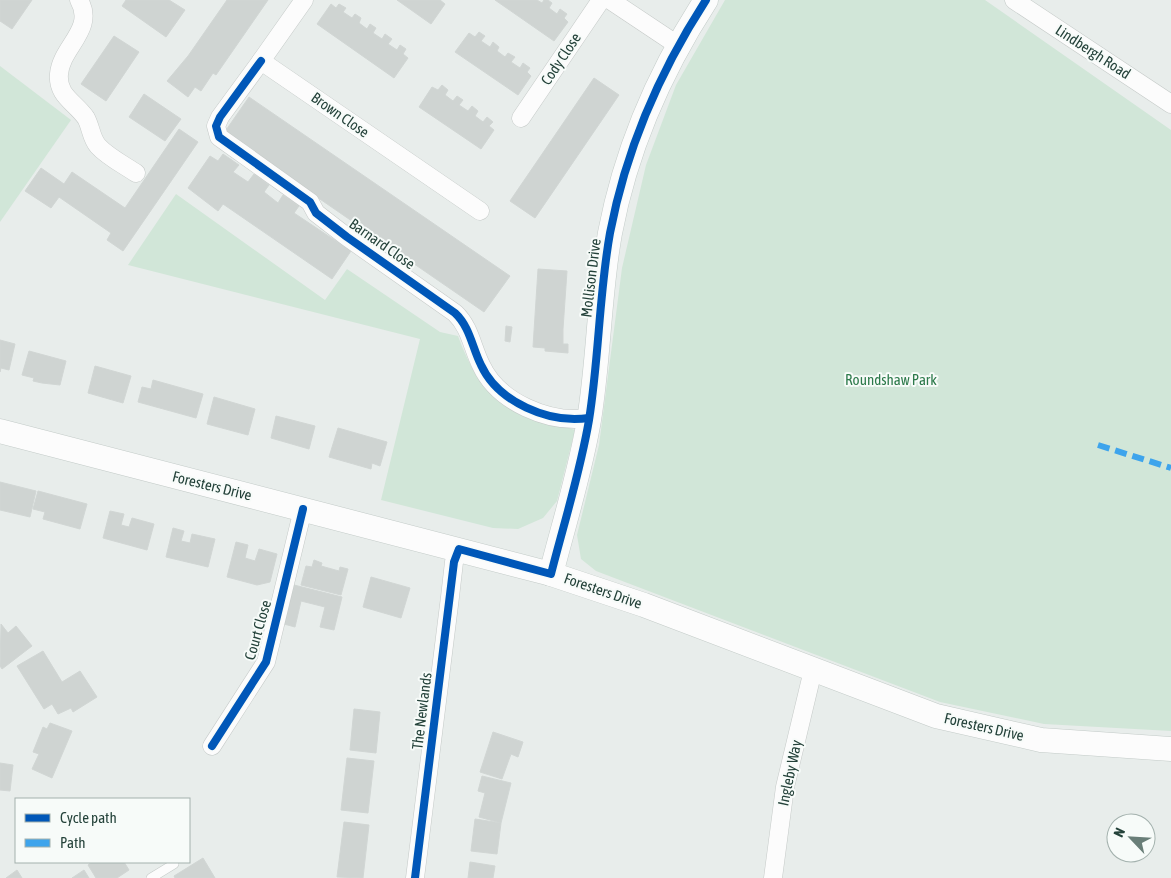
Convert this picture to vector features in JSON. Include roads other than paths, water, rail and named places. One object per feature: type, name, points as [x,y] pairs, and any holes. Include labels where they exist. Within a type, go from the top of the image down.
[{"type":"main road","name":"Mollison Drive","points":[[551,574],[576,486],[589,418],[612,222],[641,125],[678,46],[706,0]]},
{"type":"main road","name":"Foresters Drive","points":[[0,431],[551,574],[644,605],[936,716],[1041,740],[1171,749]]},
{"type":"street","points":[[80,0],[84,20],[78,37],[61,64],[59,72],[60,87],[63,95],[87,120],[97,144],[136,173]]},
{"type":"street","points":[[261,61],[304,0]]},
{"type":"street","name":"Cody Close","points":[[521,118],[601,0]]},
{"type":"street","points":[[610,0],[678,46]]},
{"type":"street","name":"Lindbergh Road","points":[[1014,0],[1171,104]]},
{"type":"street","name":"Brown Close","points":[[261,61],[480,211]]},
{"type":"street","name":"Barnard Close","points":[[261,61],[220,117],[216,126],[219,138],[310,202],[316,213],[347,237],[455,313],[467,328],[488,378],[495,388],[520,405],[553,416],[578,419],[589,418]]},
{"type":"street","name":"Court Close","points":[[212,746],[266,662],[303,509]]},
{"type":"street","name":"The Newlands","points":[[415,878],[454,562],[459,549]]},
{"type":"street","name":"Ingleby Way","points":[[773,878],[784,787],[813,670]]},
{"type":"lane","points":[[151,878],[174,864]]},
{"type":"park label","name":"Roundshaw Park","points":[[891,380]]}]
